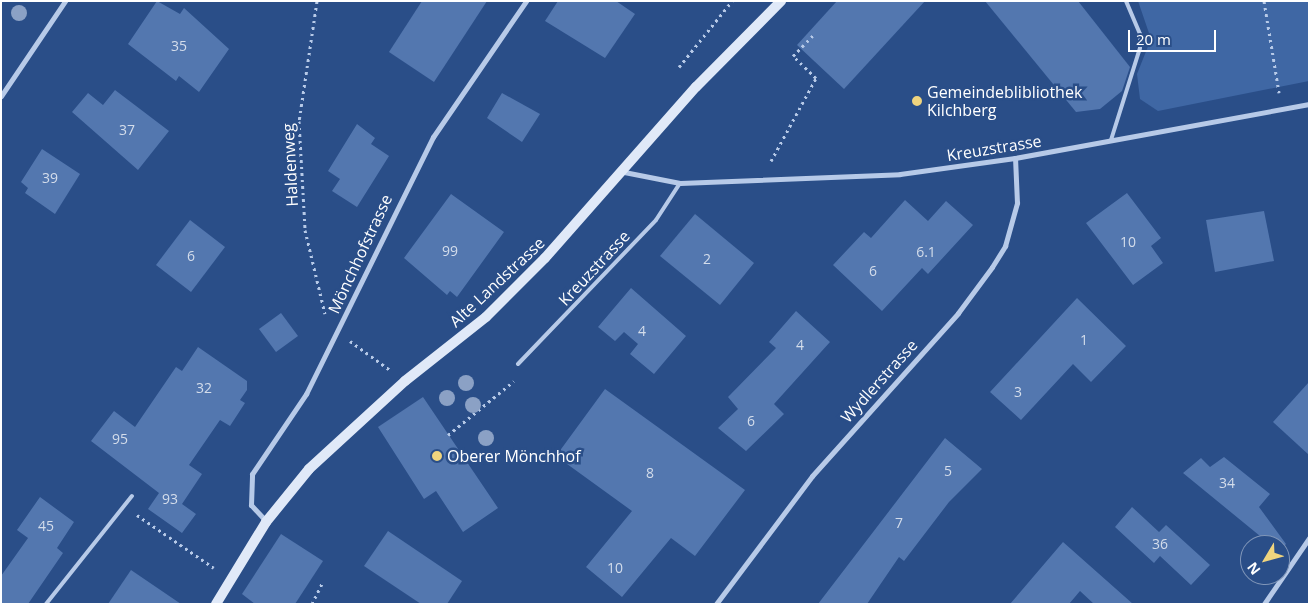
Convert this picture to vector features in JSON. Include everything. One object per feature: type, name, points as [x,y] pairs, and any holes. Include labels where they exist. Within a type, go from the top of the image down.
[{"type":"street","points":[[1,96],[65,1]]},
{"type":"street","name":"Mönchhofstrasse","points":[[266,522],[251,505],[252,474],[306,394],[434,137],[526,1]]},
{"type":"street","name":"Alte Landstrasse","points":[[216,604],[229,578],[266,522],[309,469],[405,381],[486,317],[624,172],[696,87],[781,1]]},
{"type":"street","name":"Kreuzstrasse","points":[[624,172],[680,183],[760,182],[900,174],[1015,158],[1309,104]]},
{"type":"street","name":"Wydlerstrasse","points":[[716,604],[812,476],[958,313],[992,267],[1005,246],[1017,203],[1015,158]]},
{"type":"street","points":[[1264,604],[1309,538]]},
{"type":"lane","points":[[1111,140],[1140,48],[1140,34],[1126,1]]},
{"type":"lane","name":"Kreuzstrasse","points":[[518,364],[656,220],[680,183]]},
{"type":"lane","points":[[46,604],[132,496]]},
{"type":"path","name":"Haldenweg","points":[[317,1],[299,121],[305,230],[328,321]]},
{"type":"path","points":[[679,67],[732,1]]},
{"type":"path","points":[[1264,1],[1282,108]]},
{"type":"path","points":[[760,182],[816,78],[793,56],[814,34]]},
{"type":"path","points":[[348,339],[391,371]]},
{"type":"path","points":[[448,435],[523,373],[525,357]]},
{"type":"path","points":[[124,506],[229,578]]},
{"type":"path","points":[[312,604],[323,581]]},
{"type":"shaded area","points":[[1138,1],[1309,1],[1309,81],[1158,111],[1140,99],[1137,74],[1151,39]]},
{"type":"building","points":[[157,1],[180,14],[184,8],[229,49],[199,92],[179,76],[176,81],[128,44]]},
{"type":"building","points":[[422,1],[487,1],[434,82],[389,52]]},
{"type":"building","points":[[558,1],[616,1],[635,14],[605,58],[545,21]]},
{"type":"building","points":[[837,1],[925,1],[844,89],[797,45]]},
{"type":"building","points":[[985,1],[1078,1],[1130,67],[1122,91],[1100,109],[1076,112]]},
{"type":"building","points":[[115,90],[169,131],[138,170],[72,112],[88,93],[103,105]]},
{"type":"building","points":[[502,93],[540,114],[522,142],[487,118]]},
{"type":"building","points":[[357,124],[375,138],[371,144],[389,156],[357,207],[332,191],[340,179],[328,171]]},
{"type":"building","points":[[42,149],[80,174],[55,214],[25,193],[28,188],[21,182]]},
{"type":"building","points":[[1127,193],[1161,238],[1151,246],[1163,263],[1133,285],[1086,223]]},
{"type":"building","points":[[451,194],[504,232],[457,297],[450,291],[447,295],[404,258]]},
{"type":"building","points":[[905,200],[928,221],[946,201],[973,225],[928,274],[922,268],[882,311],[833,265],[864,232],[871,238]]},
{"type":"building","points":[[1264,211],[1274,261],[1215,272],[1206,220]]},
{"type":"building","points":[[695,214],[754,263],[720,305],[660,256]]},
{"type":"building","points":[[190,220],[225,247],[191,292],[156,265]]},
{"type":"building","points":[[631,288],[686,336],[654,374],[630,354],[638,344],[624,332],[615,341],[598,327]]},
{"type":"building","points":[[1077,298],[1126,346],[1091,382],[1073,364],[1021,420],[990,392]]},
{"type":"building","points":[[796,311],[830,342],[774,404],[784,414],[746,451],[718,428],[738,409],[728,397],[776,348],[769,342]]},
{"type":"building","points":[[281,313],[298,336],[276,352],[259,329]]},
{"type":"building","points":[[198,347],[247,381],[247,390],[240,400],[245,403],[230,426],[220,420],[189,465],[202,474],[182,504],[196,514],[182,533],[148,509],[159,493],[91,441],[114,411],[135,427],[176,367],[182,371]]},
{"type":"building","points":[[1309,382],[1309,455],[1273,422]]},
{"type":"building","points":[[605,389],[745,490],[695,556],[671,538],[622,597],[586,567],[632,511],[556,456]]},
{"type":"building","points":[[423,397],[498,508],[463,532],[436,491],[424,499],[378,427]]},
{"type":"building","points":[[945,438],[982,469],[949,502],[904,561],[899,557],[867,604],[818,604]]},
{"type":"building","points":[[1224,457],[1270,494],[1259,507],[1279,535],[1259,535],[1183,473],[1201,458],[1210,467]]},
{"type":"building","points":[[40,497],[74,522],[57,548],[63,553],[28,604],[1,604],[1,576],[28,538],[17,530]]},
{"type":"building","points":[[1132,507],[1159,532],[1166,525],[1210,565],[1191,585],[1160,556],[1154,563],[1115,527]]},
{"type":"building","points":[[388,531],[462,581],[447,604],[421,604],[364,566]]},
{"type":"building","points":[[281,534],[323,561],[295,604],[255,604],[242,594]]},
{"type":"building","points":[[1063,542],[1133,604],[1094,604],[1080,591],[1069,604],[1010,604]]},
{"type":"building","points":[[131,570],[181,604],[108,604]]},
{"type":"place","name":"Gemeindeblibliothek Kilchberg","points":[[917,101]]},
{"type":"place","name":"Oberer Mönchhof","points":[[437,456]]}]
